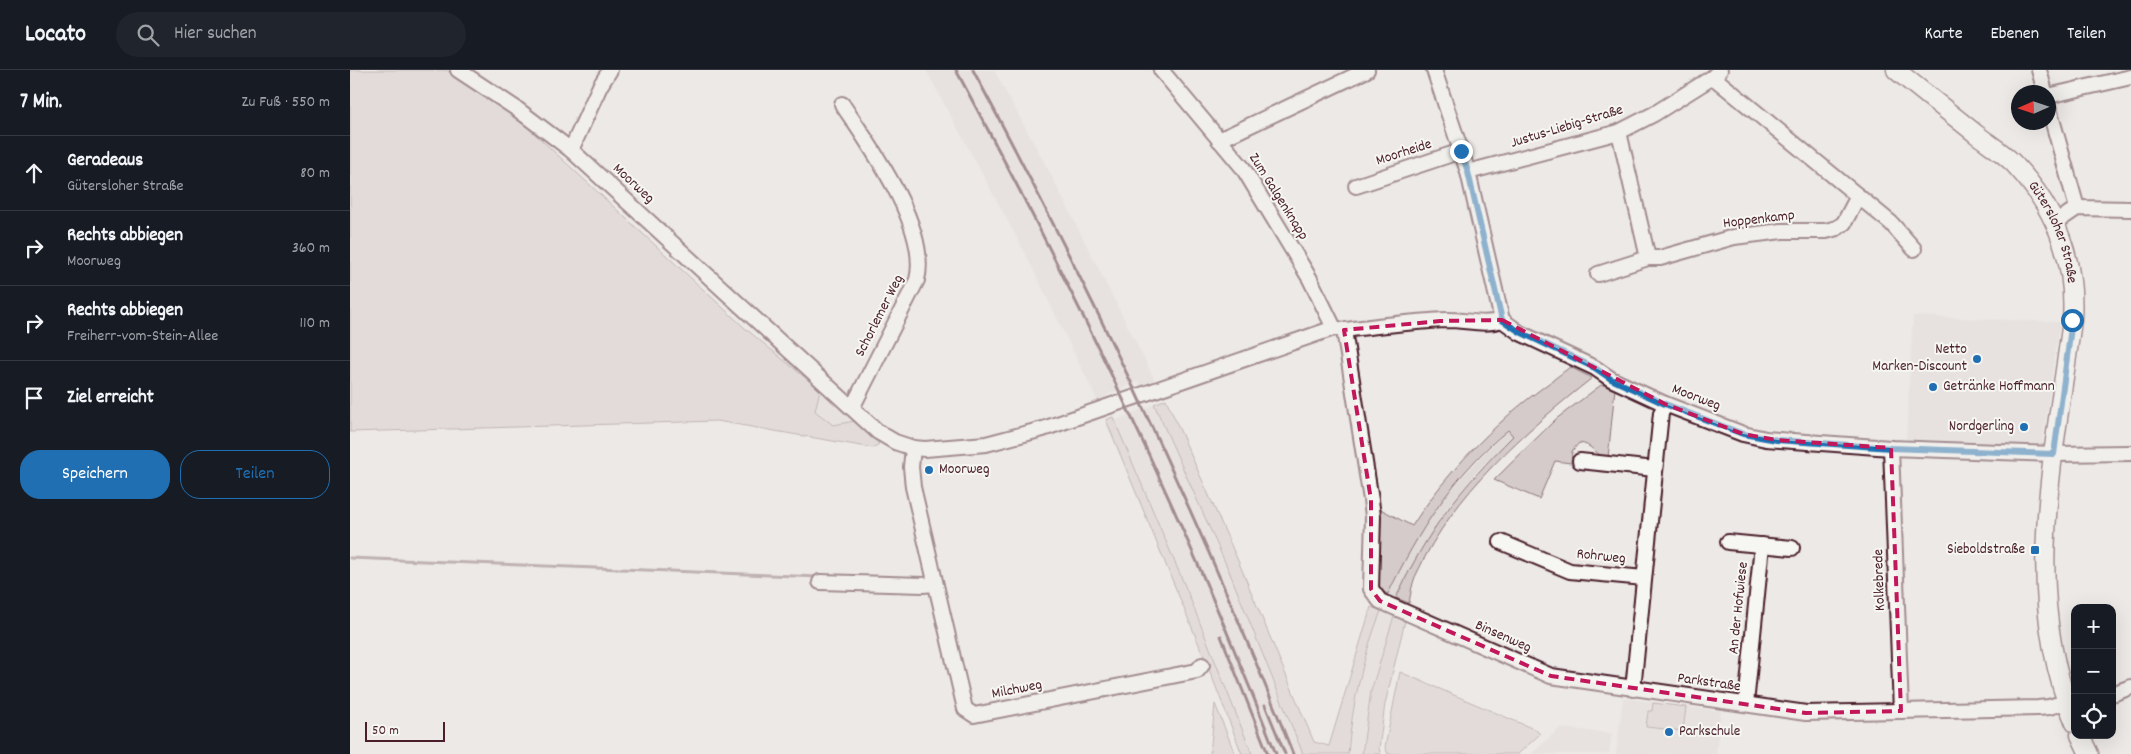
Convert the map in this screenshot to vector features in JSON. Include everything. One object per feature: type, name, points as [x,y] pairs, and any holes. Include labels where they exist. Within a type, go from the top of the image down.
[{"type":"main road","name":"Gütersloher Straße","points":[[1896,70],[2014,164],[2036,191],[2056,223],[2070,267],[2073,304],[2046,521],[2045,579],[2055,663],[2071,710]]},
{"type":"main road","points":[[2082,739],[2089,754]]},
{"type":"street","name":"Moorweg","points":[[458,70],[517,109],[571,150],[878,432],[913,448],[942,449],[986,444],[1043,429],[1339,329],[1417,322],[1458,320],[1494,323],[1502,320],[1520,332],[1595,368],[1611,379],[1665,404],[1743,434],[1766,439],[1891,448],[2054,454],[2131,453]]},
{"type":"street","points":[[571,150],[600,86],[610,70]]},
{"type":"street","name":"Zum Galgenknapp","points":[[1162,70],[1243,168],[1339,329]]},
{"type":"street","points":[[1219,140],[1368,70]]},
{"type":"street","points":[[1434,70],[1468,172],[1502,320]]},
{"type":"street","points":[[2039,70],[2043,85]]},
{"type":"street","points":[[1717,73],[1891,223],[1914,249]]},
{"type":"street","name":"Justus-Liebig-Straße","points":[[1468,172],[1619,132],[1654,114],[1717,73]]},
{"type":"street","points":[[2056,94],[2131,77]]},
{"type":"street","name":"Schorlemer Weg","points":[[842,104],[891,180],[918,247],[920,266],[917,280],[852,408]]},
{"type":"street","points":[[2055,130],[2077,208]]},
{"type":"street","points":[[1619,132],[1648,258]]},
{"type":"street","name":"Moorheide","points":[[1356,186],[1461,151]]},
{"type":"street","name":"Hoppenkamp","points":[[1598,274],[1648,258],[1660,258],[1734,237],[1782,231],[1826,231],[1837,228],[1844,223],[1858,196]]},
{"type":"street","points":[[2056,223],[2077,208],[2131,209]]},
{"type":"street","name":"Binsenweg","points":[[1339,329],[1371,500],[1371,589],[1380,601],[1551,676],[1633,689]]},
{"type":"street","points":[[1633,689],[1661,413],[1665,404]]},
{"type":"street","name":"Milchweg","points":[[913,448],[911,466],[913,487],[934,584],[965,709],[974,715],[1197,671],[1202,665]]},
{"type":"street","name":"Kolkebrede","points":[[1891,448],[1901,711]]},
{"type":"street","points":[[1580,461],[1655,469]]},
{"type":"street","name":"Rohrweg","points":[[1501,542],[1570,571],[1644,578]]},
{"type":"street","name":"An der Hofwiese","points":[[1728,542],[1792,548]]},
{"type":"street","name":"An der Hofwiese","points":[[1746,704],[1762,545]]},
{"type":"street","points":[[820,582],[934,584]]},
{"type":"street","points":[[2116,693],[2131,687]]},
{"type":"street","name":"Parkstraße","points":[[1633,689],[1806,713],[2049,707],[2071,710]]},
{"type":"highlighted area","points":[[1502,320],[1665,404],[1743,434],[1777,440],[1891,448],[1901,711],[1806,713],[1551,676],[1380,601],[1371,589],[1371,500],[1344,330],[1440,321]]},
{"type":"shaded area","points":[[350,70],[446,70],[511,112],[746,329],[820,390],[815,411],[833,425],[855,421],[879,444],[873,448],[717,421],[350,432]]},
{"type":"shaded area","points":[[926,70],[994,70],[1048,169],[1155,380],[1141,386],[1138,381],[1107,395],[1108,398],[1098,402],[1025,253]]},
{"type":"shaded area","points":[[1913,316],[2060,322],[2042,445],[1906,441]]},
{"type":"shaded area","points":[[1570,367],[1592,378],[1517,442],[1471,490],[1450,516],[1432,544],[1415,576],[1409,603],[1396,598],[1420,551],[1461,492],[1513,436],[1508,430],[1471,465],[1439,505],[1399,571],[1388,594],[1375,588],[1375,506],[1412,526],[1442,484],[1476,446],[1517,408]]},
{"type":"shaded area","points":[[1601,385],[1615,388],[1608,458],[1600,455],[1588,445],[1579,443],[1572,451],[1571,463],[1555,461],[1539,499],[1494,480],[1556,419]]},
{"type":"shaded area","points":[[820,390],[855,421],[833,425],[815,411]]},
{"type":"shaded area","points":[[1166,399],[1239,563],[1314,742],[1329,746],[1371,607],[1381,611],[1359,681],[1352,717],[1348,754],[1303,754],[1229,571],[1154,404]]},
{"type":"shaded area","points":[[1154,404],[1229,571],[1303,754],[1252,754],[1188,593],[1114,421]]},
{"type":"shaded area","points":[[1113,417],[1188,593],[1252,754],[1242,754],[1207,664],[1106,420]]},
{"type":"shaded area","points":[[1508,430],[1513,436],[1479,469],[1448,507],[1419,552],[1396,598],[1388,594],[1412,547],[1440,503],[1473,465]]},
{"type":"shaded area","points":[[1381,611],[1394,616],[1371,691],[1362,754],[1348,754],[1357,690],[1371,638]]},
{"type":"shaded area","points":[[1394,616],[1405,621],[1385,704],[1379,749],[1381,754],[1362,754],[1371,691]]},
{"type":"shaded area","points":[[1400,672],[1536,730],[1540,734],[1518,754],[1388,754],[1385,747]]},
{"type":"shaded area","name":"Parkschule","points":[[1623,698],[1721,711],[1716,754],[1616,754]]},
{"type":"shaded area","points":[[1653,703],[1686,707],[1683,731],[1646,727],[1648,711],[1652,711]]},
{"type":"shaded area","points":[[1215,704],[1235,754],[1210,754]]},
{"type":"shaded area","points":[[1560,728],[1612,733],[1609,754],[1531,754]]},
{"type":"waterway","points":[[350,558],[820,577]]},
{"type":"railway","points":[[956,70],[1044,237],[1127,407],[1204,579],[1276,754]]},
{"type":"railway","points":[[973,70],[1060,237],[1143,407],[1220,579],[1293,754]]},
{"type":"railway","points":[[1221,636],[1268,754]]},
{"type":"railway","points":[[1265,705],[1285,754]]},
{"type":"place","name":"Netto Marken-Discount","points":[[1977,359]]},
{"type":"place","name":"Getränke Hoffmann","points":[[1933,387]]},
{"type":"place","name":"Nordgerling","points":[[2024,427]]},
{"type":"place","name":"Moorweg","points":[[929,470]]},
{"type":"place","name":"Sieboldstraße","points":[[2035,550]]},
{"type":"place","name":"Parkschule","points":[[1669,732]]},
{"type":"route","points":[[1461,151],[1468,172],[1502,320],[1520,332],[1595,368],[1611,379],[1665,404],[1743,434],[1766,439],[1891,448],[2054,454],[2072,320]]}]
